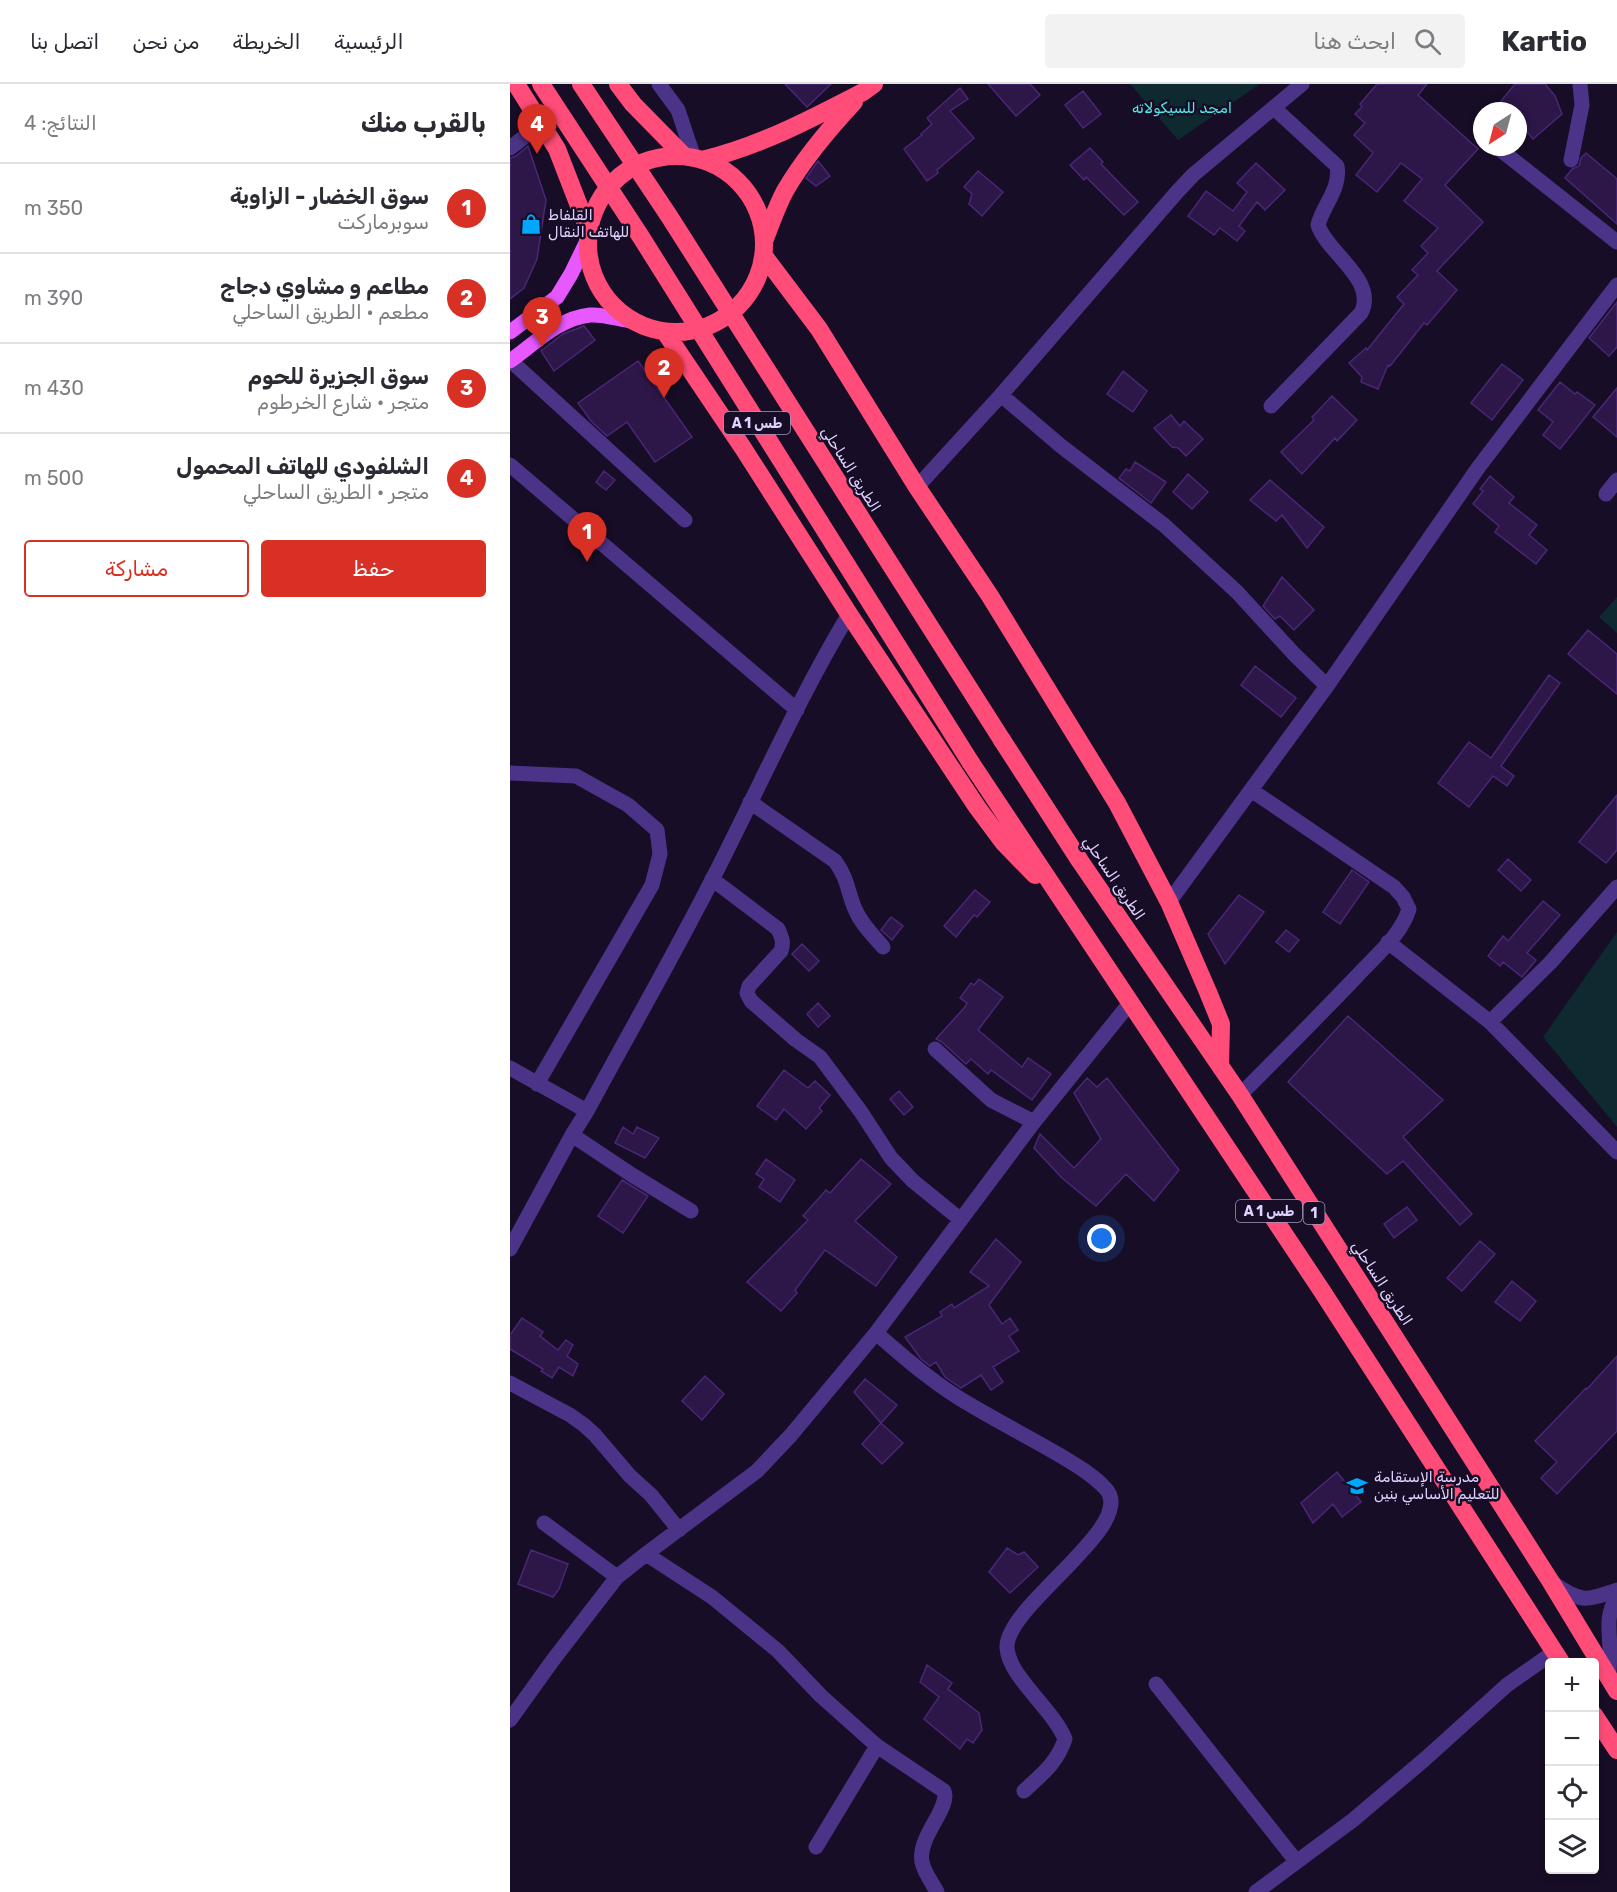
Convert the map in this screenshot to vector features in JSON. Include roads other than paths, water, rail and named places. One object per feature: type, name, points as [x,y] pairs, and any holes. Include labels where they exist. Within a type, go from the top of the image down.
[{"type":"highway","points":[[516,84],[557,149],[587,235],[589,265],[598,287],[612,306],[631,321],[665,332],[688,332],[710,326],[730,315],[746,298],[758,279],[764,249],[785,193],[824,135],[868,88]]},
{"type":"highway","name":"A 1 طس","points":[[541,84],[641,237],[971,763],[1322,1291],[1558,1657]]},
{"type":"highway","name":"الطريق الساحلي","points":[[581,84],[669,216],[1080,861],[1240,1095],[1551,1582],[1613,1684]]},
{"type":"highway","points":[[618,84],[633,104],[693,158],[722,169],[739,183],[752,200],[761,220],[764,249],[819,329],[917,487],[990,596],[1117,803],[1169,902],[1221,1024],[1220,1064]]},
{"type":"highway","points":[[587,235],[594,208],[606,189],[621,174],[640,163],[662,157],[693,158],[725,154],[807,121],[868,88]]},
{"type":"highway","points":[[665,332],[984,816],[1003,842],[1068,909]]},
{"type":"highway","points":[[1599,1723],[1617,1750]]},
{"type":"main road","points":[[510,332],[557,297],[571,274],[587,235]]},
{"type":"main road","points":[[510,361],[553,329],[579,317],[598,315],[631,321]]},
{"type":"street","points":[[659,84],[678,110],[693,158]]},
{"type":"street","points":[[917,487],[1000,395],[1163,206],[1193,175],[1302,84]]},
{"type":"street","points":[[1571,160],[1582,105],[1580,84]]},
{"type":"street","points":[[1271,406],[1361,313],[1365,297],[1362,284],[1322,235],[1318,225],[1320,216],[1336,188],[1339,176],[1337,166],[1274,108]]},
{"type":"street","points":[[510,148],[542,123]]},
{"type":"street","points":[[1508,156],[1617,242]]},
{"type":"street","points":[[1169,902],[1327,686],[1478,468],[1612,302],[1617,285]]},
{"type":"street","points":[[510,361],[684,520]]},
{"type":"street","points":[[1000,395],[1061,446],[1164,525],[1237,592],[1327,686]]},
{"type":"street","points":[[510,465],[797,710]]},
{"type":"street","points":[[1606,494],[1617,480]]},
{"type":"street","points":[[511,1245],[587,1111],[712,879],[797,710],[849,614]]},
{"type":"street","points":[[510,772],[576,776],[628,805],[657,830],[660,854],[652,885],[537,1084]]},
{"type":"street","points":[[1240,1095],[1304,1032],[1388,942],[1405,922],[1409,909],[1403,897],[1394,887],[1251,790]]},
{"type":"street","points":[[750,802],[835,861],[844,874],[855,909],[864,925],[883,947]]},
{"type":"street","points":[[712,879],[778,929],[782,938],[781,951],[749,986],[747,993],[751,1000],[796,1040],[820,1057],[855,1103],[891,1158],[913,1181],[961,1220]]},
{"type":"street","points":[[1490,1022],[1550,963],[1617,887]]},
{"type":"street","points":[[1388,942],[1490,1022],[1617,1152]]},
{"type":"street","points":[[510,1720],[617,1577],[757,1471],[824,1397],[876,1333],[1034,1122],[1130,1003]]},
{"type":"street","points":[[935,1049],[991,1100],[1034,1122]]},
{"type":"street","points":[[510,1068],[587,1111]]},
{"type":"street","points":[[572,1134],[632,1175],[691,1211]]},
{"type":"street","points":[[876,1333],[942,1388],[1077,1466],[1107,1488],[1112,1498],[1110,1515],[1087,1545],[1020,1617],[1009,1632],[1007,1648],[1012,1666],[1060,1727],[1065,1739],[1052,1765],[1024,1791]]},
{"type":"street","points":[[510,1383],[584,1425],[630,1476],[651,1495],[679,1530]]},
{"type":"street","points":[[544,1523],[617,1577]]},
{"type":"street","points":[[646,1554],[712,1597],[778,1651],[822,1696],[877,1746],[944,1791],[945,1802],[930,1827],[922,1853],[922,1861],[937,1892]]},
{"type":"street","points":[[1551,1582],[1576,1598],[1584,1599],[1617,1590]]},
{"type":"street","points":[[1613,1684],[1608,1620],[1610,1608],[1617,1596]]},
{"type":"street","points":[[1256,1892],[1353,1820],[1507,1685],[1558,1657]]},
{"type":"street","points":[[1156,1684],[1296,1861]]},
{"type":"street","points":[[816,1848],[877,1746]]},
{"type":"place","name":"الشلفودي للهاتف المحمول","points":[[537,154]]},
{"type":"place","name":"القلفاط للهاتف النقال","points":[[531,224]]},
{"type":"place","name":"سوق الجزيرة للحوم","points":[[542,347]]},
{"type":"place","name":"مطاعم و مشاوي دجاج","points":[[664,398]]},
{"type":"place","name":"سوق الخضار - الزاوية","points":[[587,562]]},
{"type":"place","name":"مدرسة اﻹستقامة للتعليم اﻷساسي بنين","points":[[1357,1486]]},
{"type":"park label","name":"امجد للسيكولاته","points":[[1182,108]]}]
